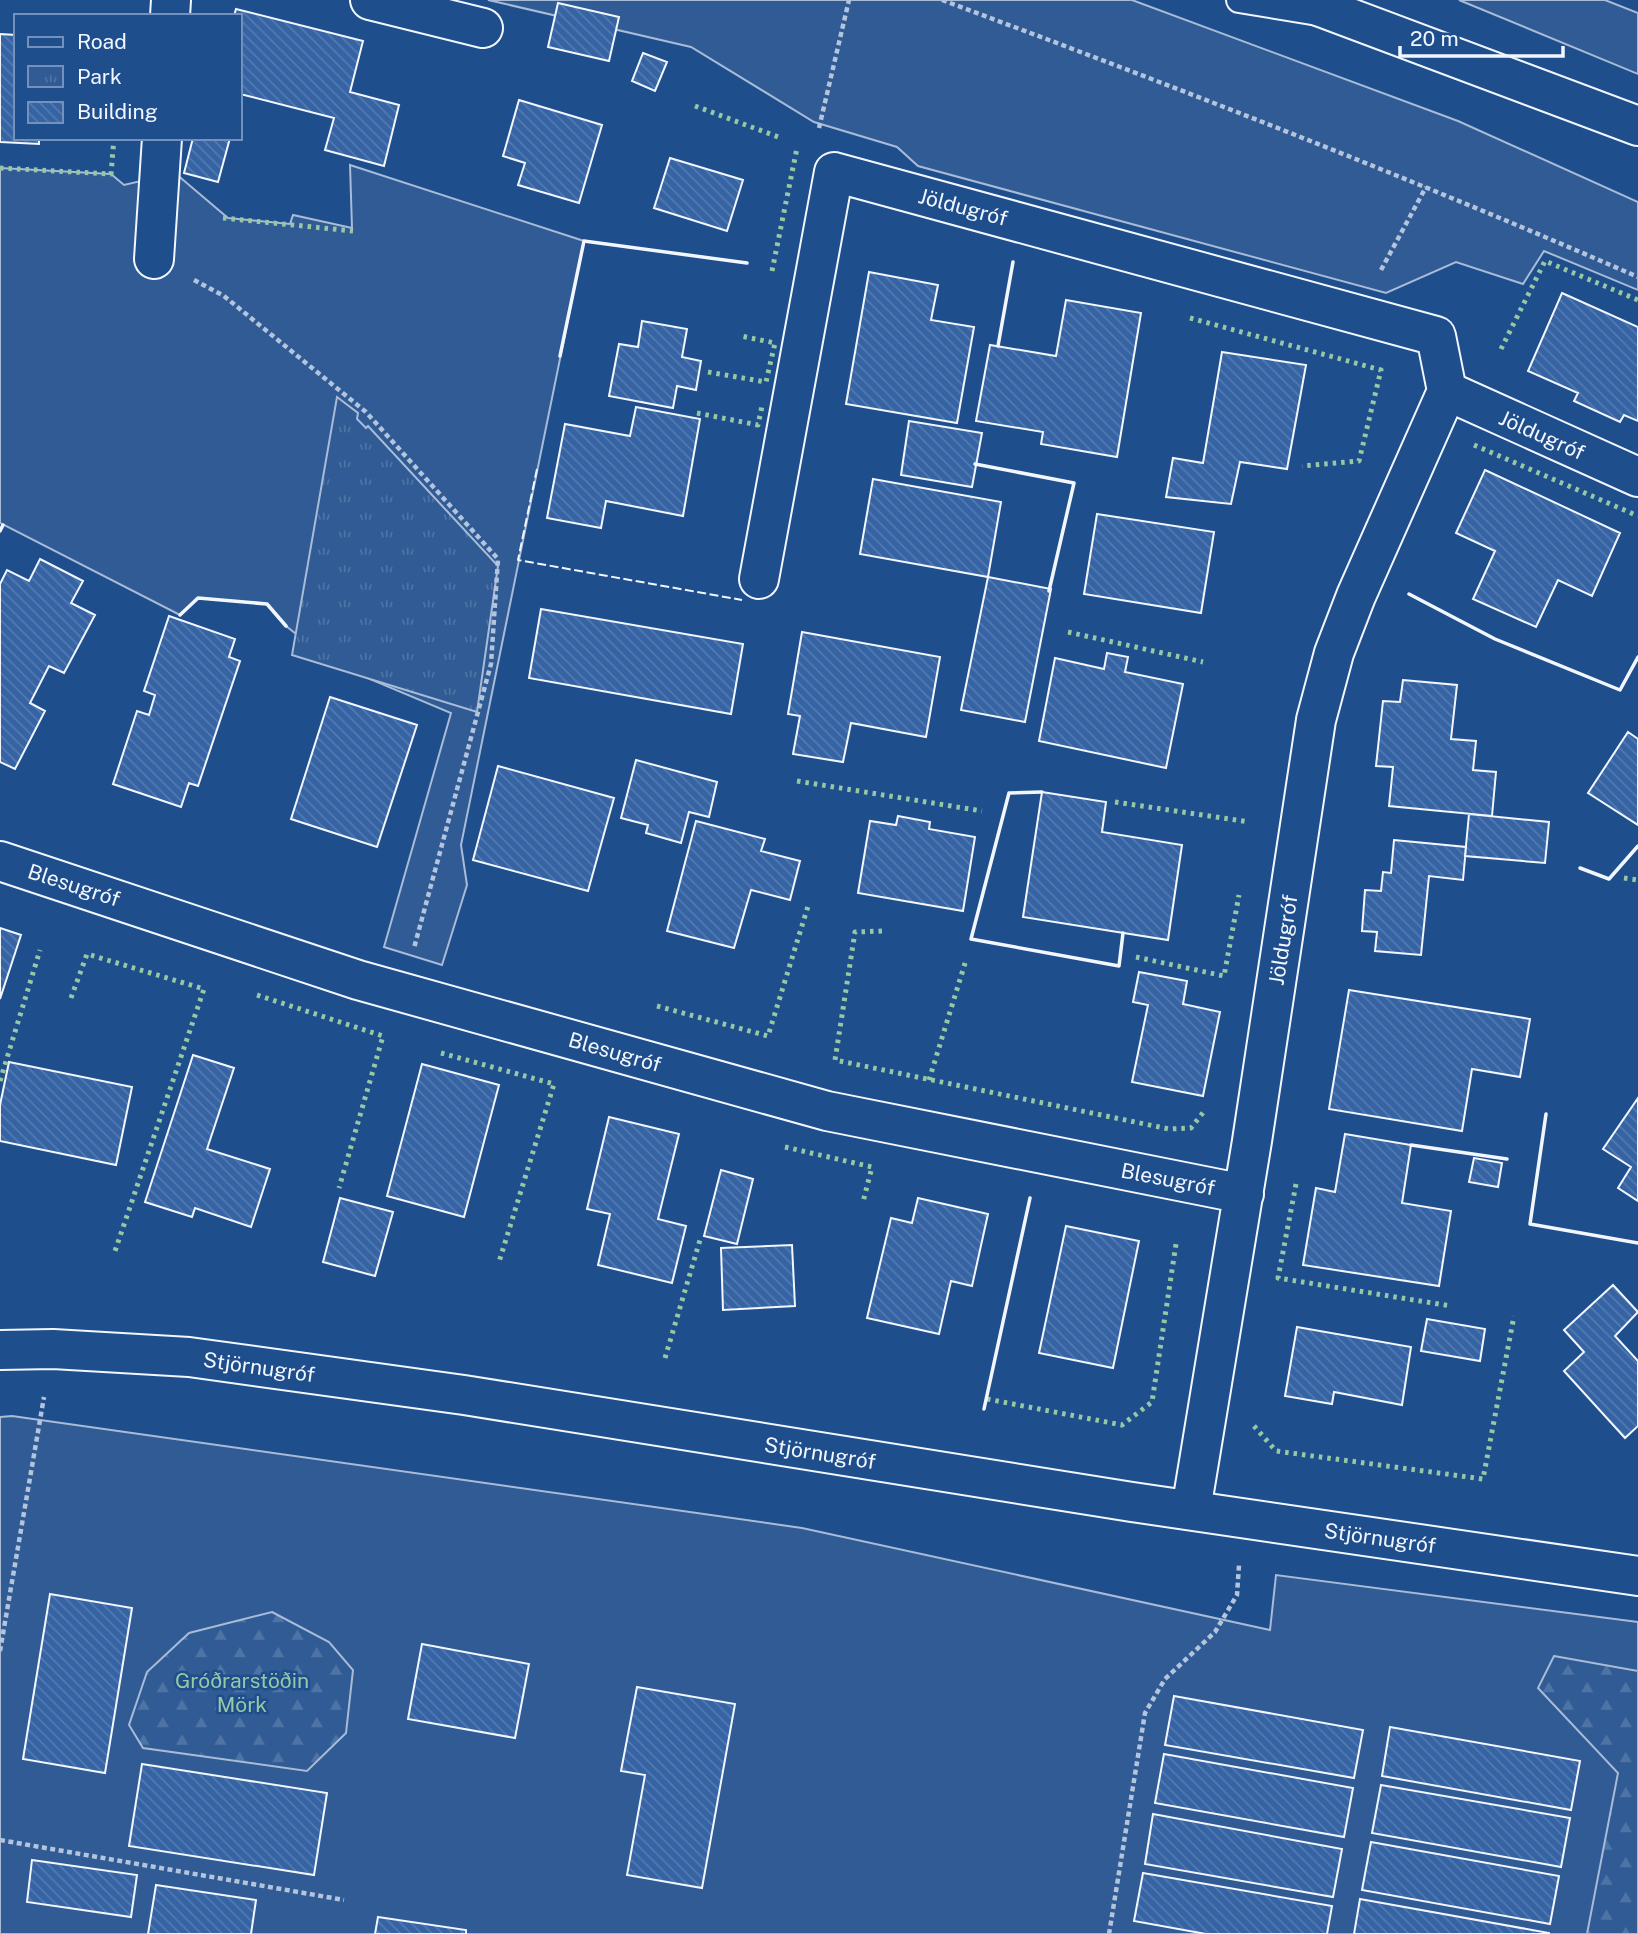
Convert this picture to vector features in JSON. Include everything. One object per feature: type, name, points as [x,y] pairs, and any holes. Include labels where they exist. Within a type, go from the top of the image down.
[{"type":"main road","points":[[370,0],[483,28]]},
{"type":"main road","points":[[1302,0],[1638,125]]},
{"type":"main road","points":[[154,259],[162,140]]},
{"type":"main road","name":"Jöldugróf","points":[[760,579],[834,172],[1436,335],[1447,391],[1356,596],[1334,653],[1317,720],[1244,1194],[1191,1510]]},
{"type":"main road","name":"Jöldugróf","points":[[1447,391],[1638,477]]},
{"type":"main road","name":"Blesugróf","points":[[0,861],[358,980],[827,1111],[1244,1194]]},
{"type":"main road","name":"Stjörnugróf","points":[[0,1350],[54,1349],[189,1357],[464,1395],[733,1440],[1638,1576]]},
{"type":"lane","points":[[1239,0],[1353,19]]},
{"type":"path","points":[[830,74],[849,0]]},
{"type":"path","points":[[942,0],[1126,68],[1426,187],[1638,277]]},
{"type":"path","points":[[1387,261],[1426,187]]},
{"type":"path","points":[[154,259],[224,296],[347,395],[498,559],[491,664],[402,992]]},
{"type":"path","points":[[0,1651],[45,1390]]},
{"type":"path","points":[[1109,1934],[1145,1713],[1165,1679],[1215,1632],[1237,1595],[1240,1557]]},
{"type":"path","points":[[0,1840],[344,1900]]},
{"type":"green space","points":[[488,0],[1132,0],[1458,121],[1638,202],[1638,290],[1544,251],[1523,284],[1456,262],[1386,293],[918,166],[897,147],[814,122],[691,47]]},
{"type":"green space","points":[[1459,0],[1605,0],[1638,13],[1638,74]]},
{"type":"green space","points":[[350,165],[584,241],[461,845],[467,885],[442,965],[384,947],[451,713],[334,664],[286,626],[267,604],[198,598],[180,615],[0,523],[0,168],[111,174],[124,185],[175,173],[228,218],[290,224],[293,215],[352,228]]},
{"type":"green space","points":[[337,397],[358,413],[357,419],[366,428],[368,426],[498,566],[477,712],[292,655]]},
{"type":"green space","name":"Gróðrarstöðin Mörk","points":[[12,1416],[802,1528],[1270,1630],[1276,1575],[1638,1622],[1638,1934],[0,1934],[0,1417]]},
{"type":"green space","points":[[272,1612],[329,1642],[353,1670],[346,1733],[307,1771],[143,1748],[129,1725],[147,1672],[189,1633]]},
{"type":"green space","points":[[1554,1656],[1638,1671],[1638,1934],[1587,1934],[1618,1773],[1538,1688]]},
{"type":"building","points":[[558,3],[619,17],[609,61],[548,47]]},
{"type":"building","points":[[236,9],[363,41],[350,92],[399,105],[384,166],[325,150],[334,118],[242,95],[242,14],[235,14]]},
{"type":"building","points":[[0,34],[14,35],[14,140],[39,140],[39,144],[0,142]]},
{"type":"building","points":[[643,53],[667,62],[655,91],[632,81]]},
{"type":"building","points":[[519,100],[602,125],[579,203],[518,185],[525,163],[503,156]]},
{"type":"building","points":[[192,140],[229,140],[218,182],[184,173]]},
{"type":"building","points":[[670,158],[743,180],[727,231],[654,208]]},
{"type":"building","points":[[869,272],[938,285],[931,320],[974,327],[957,423],[846,404]]},
{"type":"building","points":[[1562,293],[1638,327],[1638,421],[1624,415],[1620,422],[1574,401],[1578,393],[1528,371]]},
{"type":"building","points":[[1066,300],[1141,313],[1117,457],[1041,444],[1043,432],[976,421],[990,345],[1056,356]]},
{"type":"building","points":[[642,321],[687,329],[682,357],[701,361],[696,390],[677,386],[673,408],[609,396],[619,344],[638,347]]},
{"type":"building","points":[[1222,352],[1306,365],[1287,469],[1240,462],[1231,504],[1166,497],[1173,458],[1203,463]]},
{"type":"building","points":[[636,407],[700,419],[683,516],[606,501],[601,528],[547,518],[565,424],[630,436]]},
{"type":"building","points":[[909,421],[982,433],[972,487],[901,475]]},
{"type":"building","points":[[1485,470],[1620,533],[1592,596],[1558,580],[1536,627],[1473,599],[1495,551],[1456,533]]},
{"type":"building","points":[[873,479],[1001,502],[988,577],[860,554]]},
{"type":"building","points":[[1097,514],[1214,532],[1201,613],[1084,594]]},
{"type":"building","points":[[40,559],[83,581],[71,603],[95,615],[64,673],[49,666],[30,703],[45,711],[15,769],[0,762],[0,584],[7,570],[29,581]]},
{"type":"building","points":[[988,577],[1051,589],[1025,722],[961,710]]},
{"type":"building","points":[[541,609],[743,644],[731,714],[529,678]]},
{"type":"building","points":[[169,616],[235,639],[229,657],[240,661],[198,786],[189,783],[181,807],[113,784],[137,711],[149,715],[155,695],[144,691]]},
{"type":"building","points":[[802,632],[940,657],[926,737],[851,723],[843,762],[793,754],[800,716],[788,714]]},
{"type":"building","points":[[1107,653],[1128,657],[1125,672],[1183,684],[1166,768],[1039,741],[1055,658],[1104,669]]},
{"type":"building","points":[[1403,680],[1457,685],[1451,739],[1476,741],[1473,770],[1496,772],[1492,816],[1389,806],[1393,767],[1376,766],[1383,701],[1400,702]]},
{"type":"building","points":[[330,697],[417,725],[377,847],[291,819]]},
{"type":"building","points":[[1628,732],[1638,739],[1638,825],[1588,793]]},
{"type":"building","points":[[636,760],[717,782],[709,817],[689,812],[681,843],[646,833],[648,825],[621,818]]},
{"type":"building","points":[[498,766],[614,798],[588,891],[473,860]]},
{"type":"building","points":[[1042,792],[1106,802],[1102,832],[1182,845],[1168,940],[1023,917]]},
{"type":"building","points":[[1469,814],[1549,822],[1545,863],[1465,856]]},
{"type":"building","points":[[898,816],[930,822],[929,829],[975,837],[963,911],[858,893],[870,821],[896,825]]},
{"type":"building","points":[[696,821],[765,839],[761,851],[800,861],[790,900],[751,890],[734,948],[667,931]]},
{"type":"building","points":[[1394,840],[1466,847],[1463,880],[1429,876],[1421,955],[1375,951],[1377,932],[1362,931],[1365,890],[1381,891],[1383,872],[1391,873]]},
{"type":"building","points":[[0,928],[21,935],[0,999]]},
{"type":"building","points":[[1139,972],[1187,981],[1183,1004],[1220,1012],[1203,1096],[1132,1082],[1148,1005],[1133,1002]]},
{"type":"building","points":[[1349,990],[1530,1019],[1520,1077],[1472,1069],[1462,1131],[1329,1109]]},
{"type":"building","points":[[193,1055],[234,1068],[207,1149],[270,1169],[251,1227],[195,1208],[192,1217],[145,1202]]},
{"type":"building","points":[[9,1062],[132,1087],[116,1165],[0,1141],[0,1105]]},
{"type":"building","points":[[422,1064],[499,1085],[464,1217],[387,1196]]},
{"type":"building","points":[[1638,1098],[1638,1201],[1618,1188],[1631,1167],[1603,1149]]},
{"type":"building","points":[[609,1117],[679,1134],[658,1219],[686,1226],[672,1283],[598,1265],[610,1214],[587,1209]]},
{"type":"building","points":[[1345,1134],[1411,1145],[1402,1203],[1451,1211],[1439,1286],[1303,1265],[1316,1188],[1335,1192]]},
{"type":"building","points":[[1474,1158],[1502,1163],[1498,1187],[1469,1182]]},
{"type":"building","points":[[721,1170],[753,1179],[737,1244],[704,1236]]},
{"type":"building","points":[[340,1198],[393,1212],[375,1276],[323,1262]]},
{"type":"building","points":[[918,1198],[988,1214],[972,1286],[951,1281],[939,1334],[867,1318],[891,1218],[912,1223]]},
{"type":"building","points":[[1066,1226],[1139,1241],[1113,1368],[1039,1353]]},
{"type":"building","points":[[792,1245],[795,1306],[723,1310],[721,1248]]},
{"type":"building","points":[[1613,1285],[1638,1312],[1615,1336],[1638,1361],[1638,1426],[1625,1438],[1564,1371],[1584,1352],[1564,1330]]},
{"type":"building","points":[[1427,1319],[1485,1329],[1480,1361],[1421,1351]]},
{"type":"building","points":[[1297,1327],[1411,1347],[1402,1405],[1334,1392],[1332,1404],[1285,1396]]},
{"type":"building","points":[[50,1594],[132,1608],[105,1773],[23,1759]]},
{"type":"building","points":[[422,1644],[529,1664],[515,1738],[408,1719]]},
{"type":"building","points":[[637,1687],[735,1704],[702,1888],[627,1875],[645,1775],[621,1771]]},
{"type":"building","points":[[1174,1696],[1363,1730],[1354,1778],[1165,1745]]},
{"type":"building","points":[[1390,1727],[1580,1761],[1571,1810],[1382,1776]]},
{"type":"building","points":[[1164,1754],[1353,1788],[1344,1837],[1155,1803]]},
{"type":"building","points":[[142,1764],[327,1793],[314,1875],[129,1846]]},
{"type":"building","points":[[1381,1785],[1570,1818],[1561,1867],[1372,1833]]},
{"type":"building","points":[[1153,1814],[1342,1849],[1333,1897],[1145,1864]]},
{"type":"building","points":[[1371,1842],[1559,1876],[1550,1924],[1362,1890]]},
{"type":"building","points":[[32,1860],[137,1875],[131,1917],[27,1902]]},
{"type":"building","points":[[1143,1873],[1332,1906],[1327,1934],[1206,1934],[1134,1921]]},
{"type":"building","points":[[156,1885],[256,1900],[251,1934],[148,1934]]},
{"type":"building","points":[[1360,1899],[1549,1933],[1549,1934],[1354,1934]]},
{"type":"building","points":[[378,1917],[466,1930],[466,1934],[375,1934]]},
{"type":"hedge","points":[[695,106],[781,138]]},
{"type":"hedge","points":[[0,168],[111,174],[114,140]]},
{"type":"hedge","points":[[772,271],[797,148]]},
{"type":"hedge","points":[[223,218],[353,231]]},
{"type":"hedge","points":[[1501,349],[1545,261],[1638,300]]},
{"type":"hedge","points":[[1190,318],[1381,370],[1359,461],[1302,466]]},
{"type":"hedge","points":[[708,372],[766,382],[775,343],[741,336]]},
{"type":"hedge","points":[[697,413],[758,425],[762,406]]},
{"type":"hedge","points":[[1474,445],[1638,516]]},
{"type":"hedge","points":[[1068,632],[1203,662]]},
{"type":"hedge","points":[[797,781],[982,811]]},
{"type":"hedge","points":[[1115,802],[1249,822]]},
{"type":"hedge","points":[[1624,878],[1638,880]]},
{"type":"hedge","points":[[1136,957],[1224,976],[1239,895]]},
{"type":"hedge","points":[[657,1006],[768,1036],[809,903]]},
{"type":"hedge","points":[[882,931],[855,932],[835,1060],[1169,1129],[1191,1128],[1205,1110]]},
{"type":"hedge","points":[[0,1081],[40,950]]},
{"type":"hedge","points":[[71,998],[87,954],[204,989],[114,1254]]},
{"type":"hedge","points":[[929,1080],[966,960]]},
{"type":"hedge","points":[[257,995],[383,1036],[339,1188]]},
{"type":"hedge","points":[[441,1053],[554,1084],[499,1262]]},
{"type":"hedge","points":[[785,1147],[872,1167],[863,1202]]},
{"type":"hedge","points":[[1296,1184],[1278,1278],[1451,1306]]},
{"type":"hedge","points":[[665,1358],[700,1240]]},
{"type":"hedge","points":[[987,1399],[1122,1425],[1152,1402],[1176,1244]]},
{"type":"hedge","points":[[1254,1426],[1276,1451],[1483,1479],[1514,1316]]},
{"type":"fence","points":[[537,469],[518,560],[742,600]]},
{"type":"wall","points":[[560,356],[584,241],[747,263]]},
{"type":"wall","points":[[998,346],[1013,262]]},
{"type":"wall","points":[[975,464],[1074,483],[1049,591]]},
{"type":"wall","points":[[0,531],[3,525]]},
{"type":"wall","points":[[1409,594],[1495,639],[1620,690],[1638,657]]},
{"type":"wall","points":[[180,615],[198,598],[267,604],[286,626]]},
{"type":"wall","points":[[1042,792],[1009,793],[971,939],[1119,966],[1123,933]]},
{"type":"wall","points":[[1580,868],[1609,879],[1638,846]]},
{"type":"wall","points":[[1546,1114],[1530,1224],[1638,1243]]},
{"type":"wall","points":[[1411,1145],[1507,1159]]},
{"type":"wall","points":[[984,1409],[1030,1198]]}]
